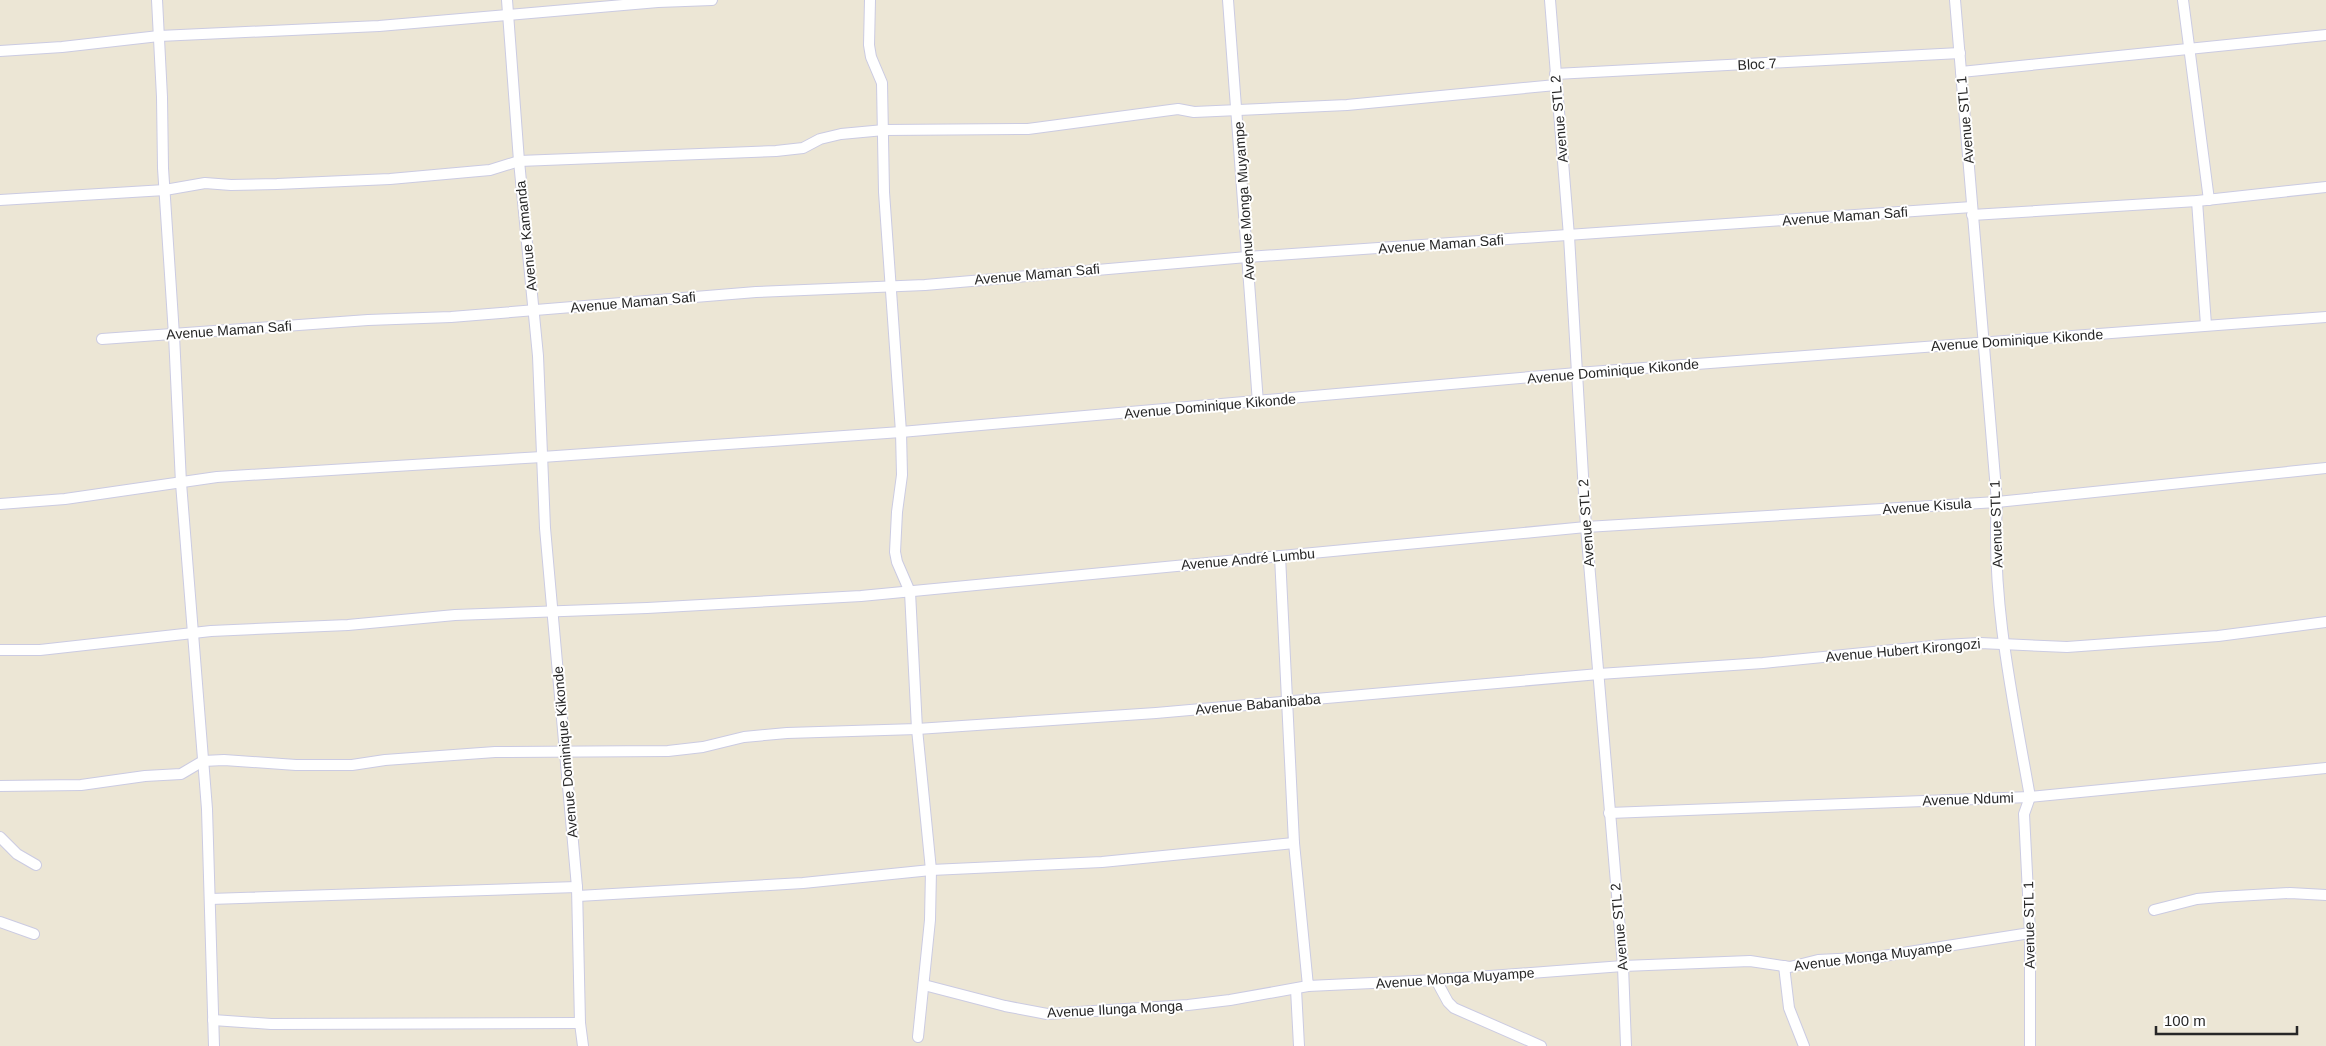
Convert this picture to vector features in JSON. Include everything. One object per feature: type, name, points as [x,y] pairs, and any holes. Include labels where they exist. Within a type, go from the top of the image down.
[{"type":"street","points":[[158,0],[165,190],[181,483],[203,761],[210,899],[214,1046]]},
{"type":"street","name":"Avenue Kamanda","points":[[507,0],[519,161],[534,311],[542,457]]},
{"type":"street","points":[[0,51],[62,47],[159,36],[326,29],[658,2],[712,0]]},
{"type":"street","points":[[870,0],[869,44],[871,57],[882,83],[883,173],[901,432],[902,474],[897,512],[895,552],[897,562],[910,592],[917,729],[931,870],[930,920],[918,1037]]},
{"type":"street","name":"Avenue Monga Muyampe","points":[[1228,0],[1258,403]]},
{"type":"street","name":"Avenue STL 2","points":[[1550,0],[1569,236],[1586,527],[1609,813],[1624,966],[1626,1046]]},
{"type":"street","name":"Avenue STL 1","points":[[1955,0],[1996,502],[1995,534],[2004,644],[2030,797],[2024,814],[2030,933],[2030,1046]]},
{"type":"street","points":[[2183,0],[2210,200]]},
{"type":"street","points":[[1961,72],[2190,47],[2326,35]]},
{"type":"street","name":"Bloc 7","points":[[1555,74],[1960,53]]},
{"type":"street","points":[[0,200],[165,190],[205,183],[231,185],[390,179],[490,170],[519,161],[785,150],[803,148],[829,136],[884,130],[1028,129],[1178,109],[1194,112],[1237,108],[1347,105],[1556,85]]},
{"type":"street","name":"Avenue Maman Safi","points":[[102,339],[534,311],[756,292],[925,285],[1247,257],[1972,211],[2197,201],[2326,187]]},
{"type":"street","points":[[2197,201],[2206,325]]},
{"type":"street","name":"Avenue Dominique Kikonde","points":[[0,504],[65,499],[226,477],[901,432],[1258,403],[1577,374],[2326,317]]},
{"type":"street","name":"Avenue Dominique Kikonde","points":[[542,457],[545,528],[578,891],[580,1023],[584,1046]]},
{"type":"street","name":"Avenue Kisula","points":[[1586,527],[1996,502],[2326,468]]},
{"type":"street","name":"Avenue André Lumbu","points":[[0,650],[40,650],[194,632],[348,625],[455,615],[776,602],[910,592],[1586,527]]},
{"type":"street","points":[[1280,556],[1294,843],[1308,986]]},
{"type":"street","name":"Avenue Hubert Kirongozi","points":[[1599,674],[1763,663],[1943,644],[2067,646],[2124,643],[2218,636],[2326,622]]},
{"type":"street","name":"Avenue Babanibaba","points":[[203,761],[352,765],[385,760],[495,752],[668,751],[787,733],[917,729],[1286,701],[1599,674]]},
{"type":"street","points":[[0,786],[81,785],[145,776],[181,774],[203,761]]},
{"type":"street","name":"Avenue Ndumi","points":[[1609,813],[2030,797],[2326,768]]},
{"type":"street","points":[[0,837],[17,854],[36,865]]},
{"type":"street","points":[[210,899],[578,891],[803,883],[931,870],[1102,862],[1294,843]]},
{"type":"street","points":[[2154,910],[2197,899],[2219,897],[2290,893],[2326,896]]},
{"type":"street","points":[[0,922],[34,934]]},
{"type":"street","name":"Avenue Monga Muyampe","points":[[1308,986],[1436,980],[1624,966],[1750,961],[1784,966],[1818,960],[1877,957],[1940,949],[2030,933]]},
{"type":"street","points":[[1784,966],[1789,1008],[1804,1046]]},
{"type":"street","points":[[1436,980],[1448,1002],[1454,1008],[1542,1046]]},
{"type":"street","name":"Avenue Ilunga Monga","points":[[924,985],[1005,1006],[1047,1014],[1188,1005],[1308,986]]},
{"type":"street","points":[[1296,989],[1299,1046]]},
{"type":"street","points":[[213,1020],[271,1024],[580,1023]]}]
